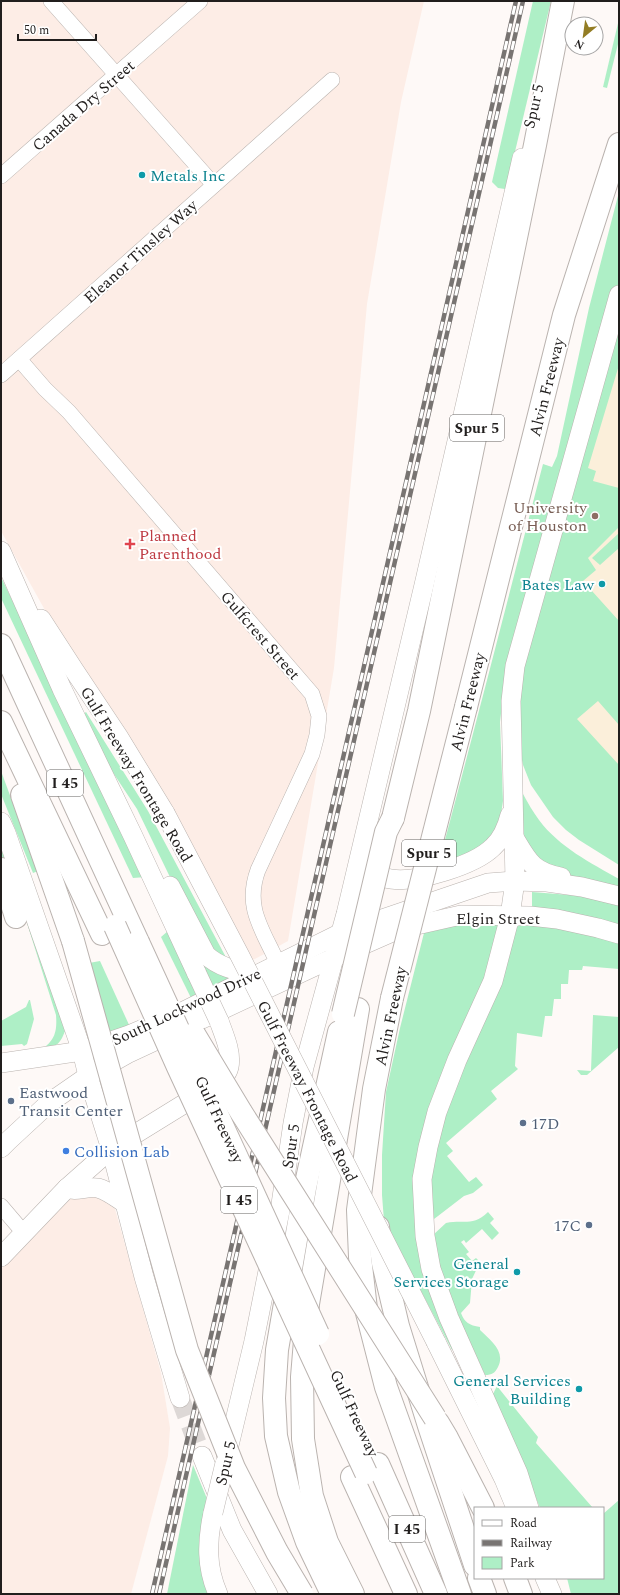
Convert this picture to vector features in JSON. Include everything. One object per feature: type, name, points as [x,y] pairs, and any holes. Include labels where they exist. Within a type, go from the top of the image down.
[{"type":"highway","name":"Spur 5","points":[[350,1012],[381,852],[386,832],[393,818],[418,711],[535,145],[563,1]]},
{"type":"highway","name":"Alvin Freeway","points":[[374,1089],[392,998],[564,315],[619,144]]},
{"type":"highway","name":"Gulf Freeway","points":[[1,645],[115,927]]},
{"type":"highway","name":"Gulf Freeway","points":[[1,680],[422,1594]]},
{"type":"highway","name":"Gulf Freeway","points":[[5,732],[115,927],[138,942],[365,1471],[406,1594]]},
{"type":"highway","points":[[5,732],[18,782],[72,941],[187,1350],[234,1468],[277,1552],[302,1594]]},
{"type":"highway","points":[[1,869],[16,917]]},
{"type":"highway","points":[[138,942],[241,1112],[447,1438],[482,1507]]},
{"type":"highway","points":[[332,1594],[307,1542],[289,1492],[276,1436],[274,1398],[277,1350],[298,1222],[350,1012]]},
{"type":"highway","points":[[350,1012],[308,1304],[302,1377],[303,1439],[312,1496],[327,1542],[353,1594]]},
{"type":"highway","points":[[374,1089],[373,1170],[375,1200],[383,1263],[398,1326],[474,1562]]},
{"type":"highway","points":[[374,1089],[358,1210],[360,1257],[366,1308],[386,1387],[460,1594]]},
{"type":"highway","name":"Gulf Freeway","points":[[365,1471],[436,1594]]},
{"type":"highway","points":[[479,1579],[484,1594]]},
{"type":"highway","points":[[515,1579],[521,1594]]},
{"type":"main road","name":"Spur 5","points":[[218,1594],[214,1584],[209,1560],[208,1536],[257,1326],[280,1211],[293,1123],[304,1067],[341,933],[362,847],[424,585],[547,47],[555,36]]},
{"type":"main road","points":[[529,1507],[518,1473],[449,1318],[431,1269],[425,1236],[422,1179],[437,1112],[492,981],[510,916],[515,881],[512,808],[511,701],[515,666],[619,295]]},
{"type":"main road","name":"Gulf Freeway Frontage Road","points":[[1,1257],[67,1188],[111,1150],[213,1086],[223,1077],[229,1068],[229,1053],[219,1021],[96,758],[62,689],[3,556]]},
{"type":"main road","name":"Gulf Freeway Frontage Road","points":[[3,556],[74,670],[118,736],[165,813],[240,956],[436,1342],[504,1479],[516,1507]]},
{"type":"main road","points":[[96,758],[148,843],[206,955],[213,961],[223,966],[256,975]]},
{"type":"main road","points":[[362,847],[363,859],[370,871],[390,879],[411,879],[460,867],[485,854],[494,847],[506,829],[512,808]]},
{"type":"main road","points":[[1,822],[82,1051],[126,1204],[144,1277],[180,1398]]},
{"type":"main road","points":[[513,835],[528,861],[540,871],[552,875],[609,884],[619,891]]},
{"type":"main road","name":"Elgin Street","points":[[341,933],[488,884],[515,881],[547,882],[582,887],[619,896]]},
{"type":"main road","name":"Elgin Street","points":[[334,957],[399,929],[461,916],[530,916],[557,919],[619,934]]},
{"type":"main road","points":[[557,919],[592,918],[619,927]]},
{"type":"main road","name":"South Lockwood Drive","points":[[1,1063],[82,1051],[129,1035],[172,1017],[341,933]]},
{"type":"main road","name":"South Lockwood Drive","points":[[1,1148],[49,1103],[88,1076],[127,1054],[334,957]]},
{"type":"main road","points":[[67,1188],[71,1191],[84,1188],[99,1188],[126,1204]]},
{"type":"main road","points":[[202,1456],[232,1530],[268,1594]]},
{"type":"main road","points":[[545,1579],[552,1594]]},
{"type":"main road","points":[[551,1579],[556,1594]]},
{"type":"street","points":[[51,1],[214,185]]},
{"type":"street","name":"Canada Dry Street","points":[[1,176],[200,1]]},
{"type":"street","name":"Eleanor Tinsley Way","points":[[1,375],[332,80]]},
{"type":"street","name":"Gulfcrest Street","points":[[19,359],[45,389],[69,412],[312,694],[318,716],[317,735],[312,754],[253,882],[252,895],[254,911],[278,964]]},
{"type":"street","points":[[1,1206],[24,1233]]},
{"type":"shaded area","points":[[1,1],[424,1],[401,102],[367,304],[334,668],[288,941],[251,961],[46,612],[1,531]]},
{"type":"shaded area","name":"University of Houston","points":[[619,338],[619,864],[521,693]]},
{"type":"shaded area","points":[[85,1193],[109,1200],[115,1209],[161,1373],[170,1428],[168,1456],[131,1594],[1,1594],[1,1269],[70,1199]]},
{"type":"green space","points":[[533,1],[551,1],[507,185],[505,189],[498,188],[492,182]]},
{"type":"green space","points":[[619,19],[619,40],[607,88],[603,87]]},
{"type":"green space","points":[[619,192],[619,281],[503,697],[500,722],[503,801],[500,821],[493,836],[482,849],[438,866],[543,464],[552,467],[557,456],[589,308]]},
{"type":"green space","name":"University of Houston","points":[[619,324],[619,365],[588,468],[596,471],[593,481],[619,488],[619,527],[588,558],[596,570],[583,581],[619,621],[619,725],[598,701],[577,719],[619,765],[619,865],[579,840],[553,817],[531,785],[523,765],[518,740],[522,664]]},
{"type":"green space","points":[[619,533],[619,548],[600,565],[592,558]]},
{"type":"green space","points":[[1,577],[146,877],[133,878],[1,598]]},
{"type":"green space","points":[[86,712],[148,811],[229,963],[199,937],[137,809],[106,762],[82,715]]},
{"type":"green space","points":[[1,771],[38,871],[33,873],[1,794]]},
{"type":"green space","points":[[523,794],[547,830],[576,854],[619,879],[619,888],[522,869],[519,795]]},
{"type":"green space","points":[[1,846],[20,892],[65,1031],[58,1043],[53,1047],[45,1049],[54,1036],[56,1015],[19,898],[1,856]]},
{"type":"green space","points":[[532,892],[582,896],[619,905],[619,926],[532,910]]},
{"type":"green space","points":[[501,921],[486,982],[417,1170],[456,1348],[452,1350],[384,1221],[382,1195],[382,1155],[386,1092],[400,1028],[424,933],[457,925]]},
{"type":"green space","points":[[520,924],[570,929],[619,942],[619,969],[583,966],[582,970],[569,970],[568,984],[561,984],[561,999],[554,999],[552,1016],[545,1016],[542,1037],[517,1033],[515,1066],[518,1069],[491,1091],[497,1099],[446,1143],[453,1151],[447,1156],[469,1182],[476,1177],[483,1185],[473,1193],[464,1196],[434,1219],[430,1218],[429,1184],[435,1139],[515,929]]},
{"type":"green space","points":[[168,931],[197,997],[192,1000],[161,937]]},
{"type":"green space","points":[[195,952],[236,976],[212,989]]},
{"type":"green space","points":[[100,961],[130,1027],[111,1035],[89,963]]},
{"type":"green space","points":[[29,1000],[34,1019],[27,1044],[24,1046],[22,1044],[1,1046],[1,1021],[26,1007]]},
{"type":"green space","points":[[593,1015],[619,1017],[619,1047],[587,1075],[581,1075],[577,1070],[591,1071]]},
{"type":"green space","points":[[488,1212],[494,1219],[490,1223],[499,1233],[492,1240],[482,1229],[466,1243],[464,1240],[461,1242],[469,1252],[466,1254],[472,1261],[476,1258],[480,1262],[472,1279],[470,1303],[461,1313],[468,1323],[480,1327],[480,1330],[496,1346],[500,1356],[500,1361],[496,1371],[485,1375],[445,1288],[433,1235],[446,1223],[473,1221],[483,1217]]},
{"type":"green space","points":[[497,1386],[538,1437],[536,1443],[592,1507],[540,1507],[493,1394]]},
{"type":"green space","points":[[193,1465],[208,1501],[210,1594],[167,1594]]},
{"type":"green space","points":[[619,1500],[619,1594],[571,1594],[567,1579],[604,1579],[604,1513]]},
{"type":"tunnel","points":[[180,1398],[202,1456]]},
{"type":"railway","points":[[152,1594],[516,1]]},
{"type":"railway","points":[[159,1594],[523,1]]},
{"type":"place","name":"Metals Inc","points":[[142,175]]},
{"type":"place","name":"University of Houston","points":[[595,516]]},
{"type":"place","name":"Planned Parenthood","points":[[130,544]]},
{"type":"place","name":"Bates Law","points":[[602,584]]},
{"type":"place","name":"Eastwood Transit Center","points":[[11,1101]]},
{"type":"place","name":"17D","points":[[523,1123]]},
{"type":"place","name":"Collision Lab","points":[[66,1151]]},
{"type":"place","name":"17C","points":[[589,1225]]},
{"type":"place","name":"General Services Storage","points":[[517,1272]]},
{"type":"place","name":"General Services Building","points":[[579,1389]]}]
